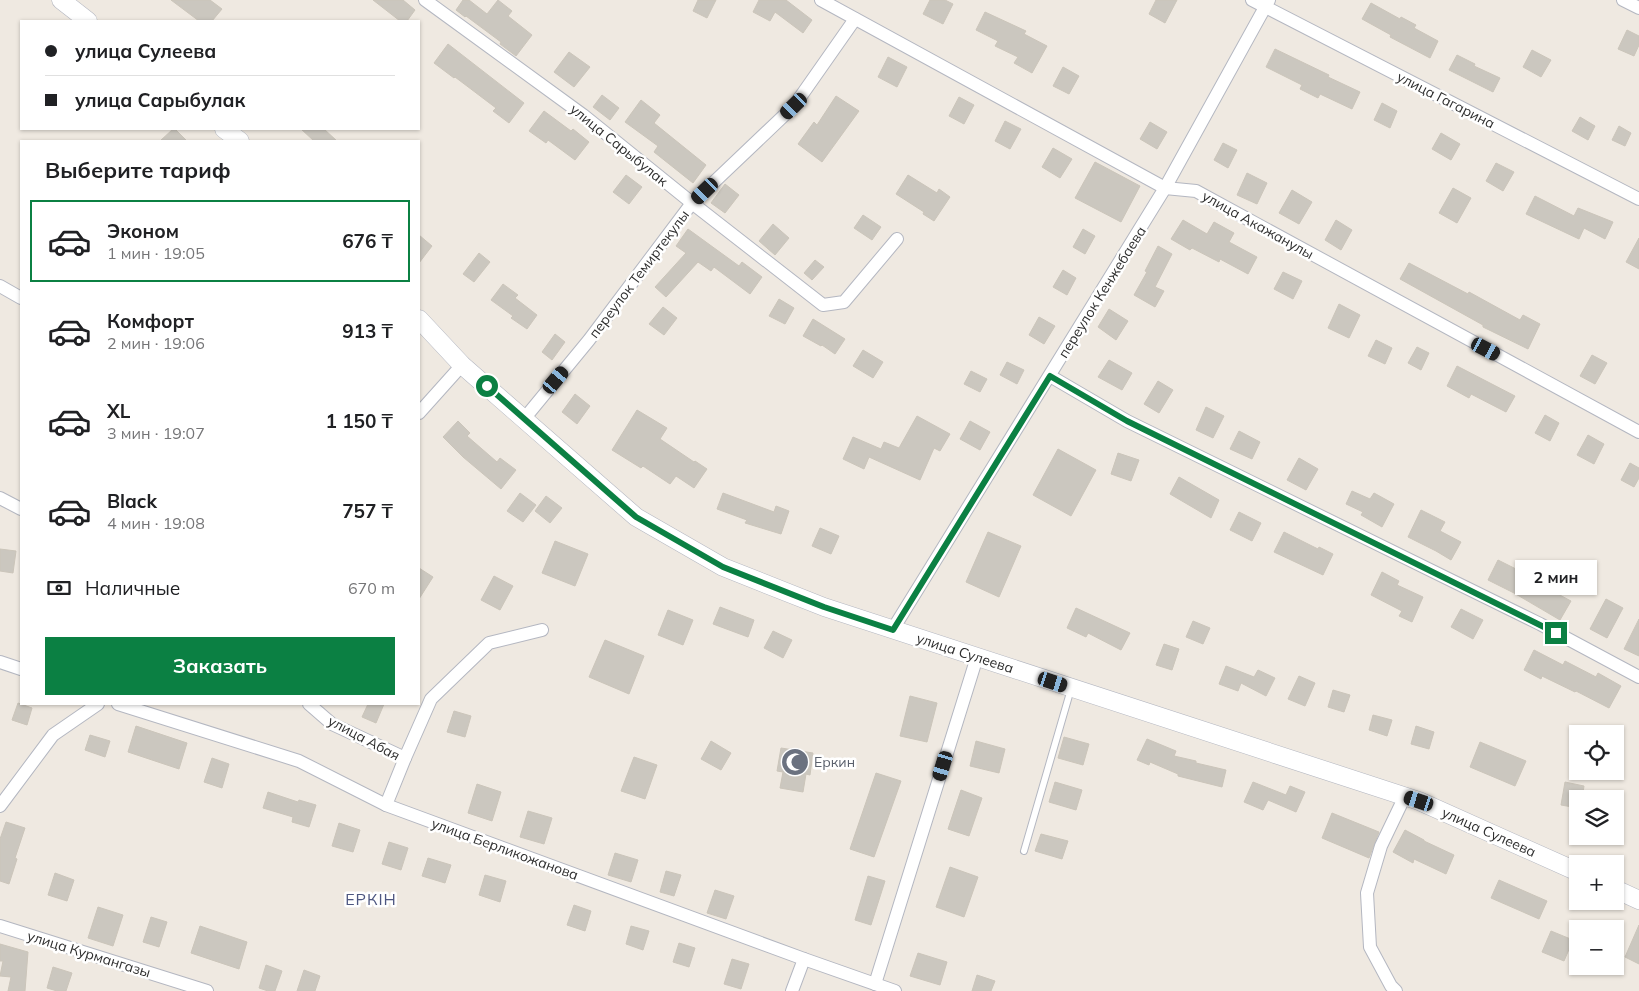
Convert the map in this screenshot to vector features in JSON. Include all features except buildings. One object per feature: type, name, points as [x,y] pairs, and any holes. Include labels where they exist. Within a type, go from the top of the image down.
[{"type":"main road","points":[[61,0],[87,20]]},
{"type":"main road","points":[[225,130],[239,140]]},
{"type":"main road","name":"улица Сулеева","points":[[420,319],[462,365],[636,517],[732,570],[824,607],[1405,796],[1569,868]]},
{"type":"main road","points":[[1624,893],[1639,900]]},
{"type":"street","name":"улица Сарыбулак","points":[[424,0],[583,115],[692,203],[824,305],[844,302],[897,239]]},
{"type":"street","name":"улица Акажанулы","points":[[821,0],[1165,188],[1196,191],[1639,432]]},
{"type":"street","name":"улица Гагарина","points":[[1252,0],[1268,3],[1639,199]]},
{"type":"street","points":[[1623,0],[1639,8]]},
{"type":"street","name":"переулок Кенжебаева","points":[[893,630],[1165,188],[1268,3]]},
{"type":"street","name":"переулок Темиртекулы","points":[[524,419],[589,340],[692,203],[794,106],[855,19]]},
{"type":"street","points":[[0,286],[20,297]]},
{"type":"street","points":[[420,412],[462,365]]},
{"type":"street","points":[[1050,376],[1127,421],[1540,624],[1639,677]]},
{"type":"street","points":[[0,498],[20,508]]},
{"type":"street","points":[[405,758],[431,698],[489,643],[542,630]]},
{"type":"street","points":[[875,984],[977,657]]},
{"type":"street","points":[[0,662],[20,669]]},
{"type":"street","points":[[0,806],[53,735],[97,705]]},
{"type":"street","name":"улица Берликожанова","points":[[121,705],[300,761],[386,806],[895,991]]},
{"type":"street","name":"улица Абая","points":[[310,705],[332,724],[405,758],[386,806]]},
{"type":"street","points":[[1396,991],[1391,986],[1370,948],[1367,893],[1380,846],[1405,796]]},
{"type":"street","name":"улица Курмангазы","points":[[0,926],[207,991]]},
{"type":"street","points":[[792,991],[804,959]]},
{"type":"lane","points":[[1024,851],[1072,688]]},
{"type":"place","name":"Еркин","points":[[795,762]]},
{"type":"district","name":"ЕРКІН","points":[[371,899]]},
{"type":"route","points":[[487,386],[636,517],[723,567],[824,607],[893,630],[1050,376],[1127,421],[1556,633]]}]
